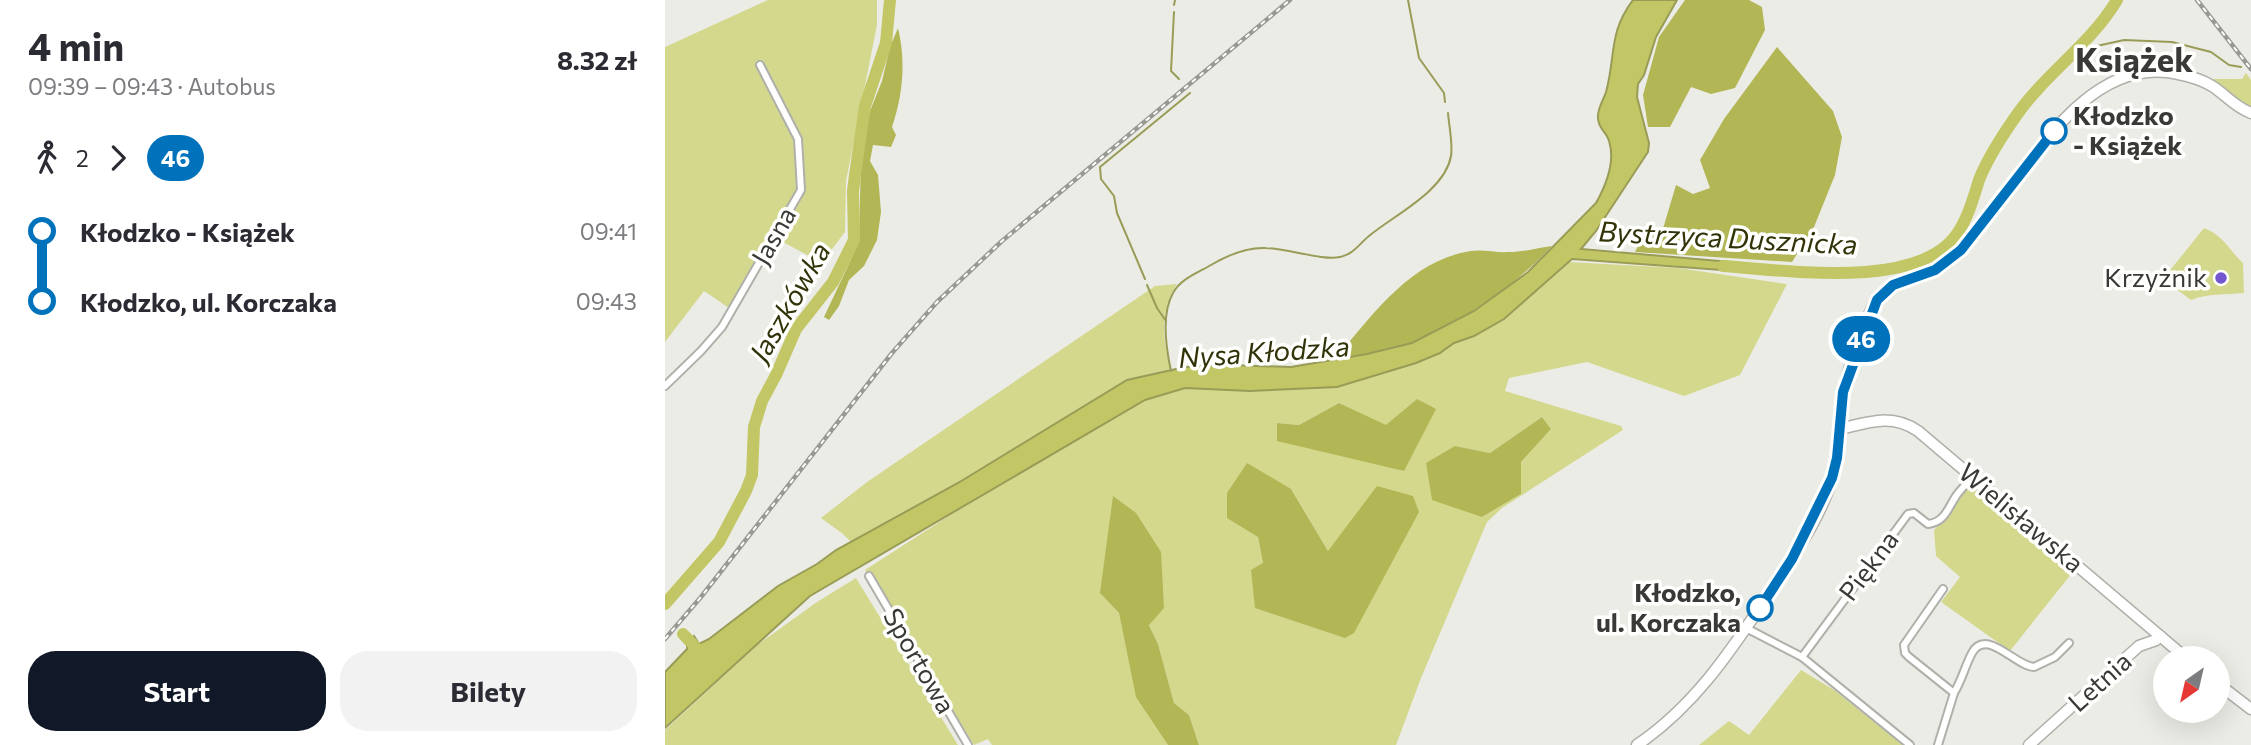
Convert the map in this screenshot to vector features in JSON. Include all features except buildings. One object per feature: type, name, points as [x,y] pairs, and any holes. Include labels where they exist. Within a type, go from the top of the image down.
[{"type":"street","name":"Jasna","points":[[665,386],[722,327],[801,190],[798,139],[759,65]]},
{"type":"street","points":[[1637,745],[1661,729],[1717,671],[1792,559],[1823,501],[1837,458],[1843,392],[1877,300],[1893,285],[1935,270],[1961,250],[2053,132],[2103,86],[2134,73],[2175,73],[2203,81],[2251,113]]},
{"type":"street","name":"Wielisławska","points":[[1840,429],[1884,419],[1909,424],[2172,646]]},
{"type":"street","name":"Piękna","points":[[1802,657],[1909,514],[1918,515],[1929,524],[1936,522],[1948,512],[1957,495],[1972,478]]},
{"type":"street","name":"Sportowa","points":[[869,576],[968,745]]},
{"type":"street","points":[[1943,589],[1904,645],[1905,653],[1954,693]]},
{"type":"street","name":"Letnia","points":[[2139,646],[2143,629],[2147,625]]},
{"type":"street","points":[[1747,628],[1802,657],[1910,745]]},
{"type":"street","name":"Letnia","points":[[2029,745],[2139,646],[2160,636]]},
{"type":"street","points":[[1938,745],[1954,693],[1972,653],[1980,645],[1985,643],[1994,646],[2021,664],[2033,667],[2055,657],[2069,643]]},
{"type":"street","points":[[2230,693],[2251,709]]},
{"type":"shaded area","points":[[768,0],[877,0],[877,25],[846,181],[845,232],[823,261],[770,235],[729,308],[704,291],[665,342],[665,47]]},
{"type":"shaded area","points":[[1633,0],[1677,0],[1656,37],[1644,75],[1638,84],[1637,97],[1649,143],[1648,152],[1596,231],[1581,249],[1743,263],[1735,271],[1572,259],[1504,319],[1416,363],[1337,387],[1250,391],[1185,388],[1145,400],[810,596],[665,728],[665,672],[687,649],[687,642],[694,636],[699,644],[709,639],[778,586],[836,550],[958,483],[1127,380],[1185,367],[1291,367],[1412,343],[1474,311],[1528,272],[1596,203],[1606,181],[1611,165],[1611,149],[1608,138],[1599,125],[1598,111],[1606,92],[1616,34]]},
{"type":"shaded area","points":[[1685,0],[1749,0],[1762,7],[1765,30],[1735,88],[1711,94],[1691,87],[1670,127],[1648,127],[1643,95],[1659,37]]},
{"type":"shaded area","points":[[898,28],[903,65],[899,103],[892,127],[896,135],[891,147],[873,145],[870,161],[878,175],[881,212],[877,240],[864,266],[849,280],[839,306],[829,320],[824,317],[854,253],[859,236],[861,160],[870,111]]},
{"type":"shaded area","points":[[1777,47],[1833,111],[1842,137],[1835,175],[1814,227],[1792,262],[1635,252],[1644,234],[1662,232],[1676,185],[1693,194],[1710,188],[1700,160],[1724,119]]},
{"type":"shaded area","points":[[2246,73],[2251,80],[2251,107],[2244,105],[2212,79],[2242,79]]},
{"type":"shaded area","points":[[2204,228],[2221,238],[2243,263],[2244,293],[2210,295],[2191,300],[2163,279]]},
{"type":"shaded area","points":[[1552,246],[1505,289],[1470,313],[1433,333],[1385,351],[1334,360],[1394,292],[1429,266],[1449,256],[1471,251],[1514,252]]},
{"type":"shaded area","points":[[1569,262],[1678,268],[1787,284],[1740,375],[1684,396],[1587,362],[1509,378],[1505,391],[1621,426],[1623,430],[1502,508],[1487,522],[1421,678],[1396,745],[1199,745],[1189,715],[1174,703],[1158,644],[1149,624],[1100,593],[1119,613],[1137,697],[1168,745],[992,745],[988,739],[974,745],[865,570],[955,512],[1145,400],[1185,388],[1250,391],[1337,387],[1416,363],[1504,319]],"holes":[[[1417,399],[1403,471],[1277,423],[1299,425],[1339,403],[1386,426]],[[1542,417],[1551,429],[1521,462],[1521,494],[1482,517],[1455,446],[1490,453]],[[1291,489],[1328,551],[1263,563],[1258,537]]]},
{"type":"shaded area","points":[[1177,284],[1171,293],[1164,326],[1171,369],[1127,380],[958,483],[851,542],[821,518],[867,482],[1155,286]]},
{"type":"shaded area","points":[[1417,399],[1436,409],[1404,471],[1277,441],[1277,423],[1299,425],[1339,403],[1386,425]]},
{"type":"shaded area","points":[[1542,417],[1551,429],[1521,462],[1521,494],[1482,517],[1432,500],[1426,463],[1455,446],[1490,453]]},
{"type":"shaded area","points":[[1247,463],[1291,489],[1328,551],[1377,486],[1413,496],[1419,512],[1354,633],[1345,638],[1255,608],[1251,570],[1263,563],[1258,537],[1227,518],[1227,493]]},
{"type":"shaded area","points":[[1970,483],[2072,573],[2010,651],[1941,602],[1960,577],[1936,556],[1934,530],[1950,513]]},
{"type":"shaded area","points":[[1113,496],[1136,513],[1161,552],[1164,608],[1149,625],[1158,644],[1174,703],[1189,715],[1199,745],[1168,745],[1136,697],[1119,613],[1100,593]]},
{"type":"shaded area","points":[[856,578],[958,745],[665,745],[665,730],[757,645]]},
{"type":"shaded area","points":[[1801,670],[1834,690],[1903,745],[1699,745],[1729,721],[1749,735]]},
{"type":"waterway","name":"Jaszkówka","points":[[665,604],[719,542],[746,491],[752,475],[754,427],[762,401],[796,329],[833,282],[854,240],[853,191],[865,106],[886,43],[890,0]]},
{"type":"waterway","points":[[1174,5],[1175,0]]},
{"type":"waterway","points":[[1408,0],[1419,58],[1444,93],[1445,102]]},
{"type":"waterway","name":"Bystrzyca Dusznicka","points":[[1723,266],[1848,273],[1912,264],[1938,252],[1961,228],[1987,163],[2016,116],[2040,86],[2094,31],[2117,0]]},
{"type":"waterway","points":[[1174,12],[1171,71],[1179,79]]},
{"type":"waterway","name":"Bystrzyca Dusznicka","points":[[2074,51],[2124,40],[2172,42],[2211,52],[2229,65],[2241,67]]},
{"type":"waterway","points":[[1145,279],[1117,213],[1114,196],[1101,179],[1100,167],[1190,93]]},
{"type":"waterway","name":"Nysa Kłodzka","points":[[1171,371],[1166,342],[1167,311],[1169,301],[1180,284],[1224,258],[1252,249],[1274,249],[1333,258],[1349,254],[1429,191],[1447,169],[1451,156],[1448,113]]},
{"type":"waterway","points":[[1147,285],[1166,321]]},
{"type":"waterway","name":"Jaszkówka","points":[[683,634],[700,652]]},
{"type":"railway","points":[[665,639],[892,353],[937,302],[1002,241],[1290,0]]},
{"type":"railway","points":[[2197,0],[2251,69]]},
{"type":"bus line","name":"46","points":[[1760,608],[1792,559],[1823,501],[1832,478],[1837,458],[1843,392],[1877,300],[1893,285],[1935,270],[1961,250],[2054,131]]},
{"type":"place","name":"Kłodzko - Książek","points":[[2054,131]]},
{"type":"place","name":"Krzyżnik","points":[[2221,278]]},
{"type":"place","name":"Kłodzko, ul. Korczaka","points":[[1760,608]]},
{"type":"district","name":"Książek","points":[[2134,60]]}]
